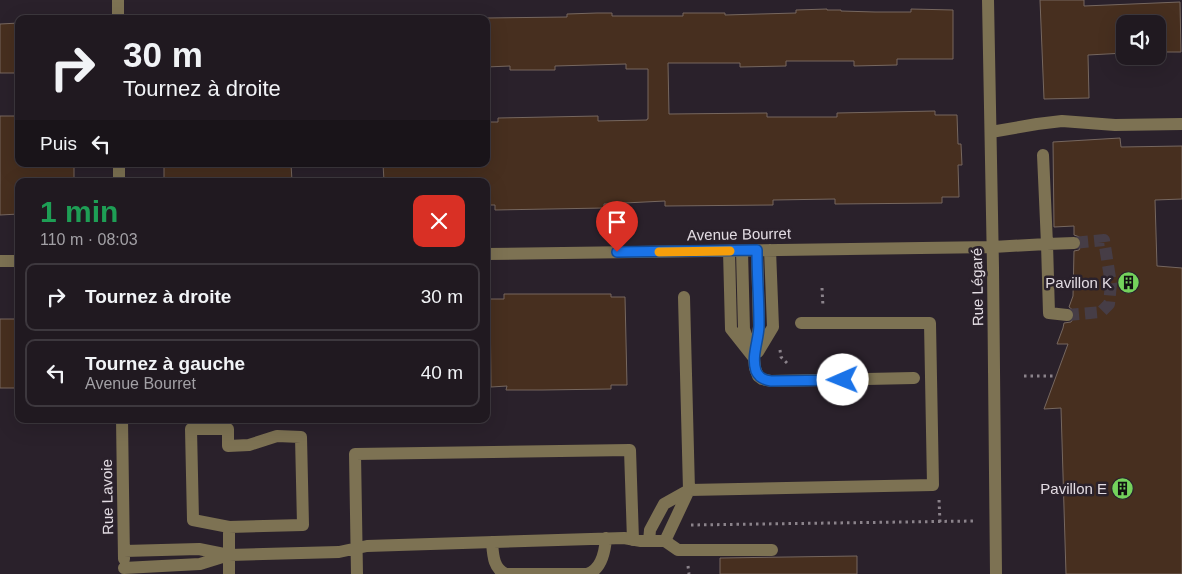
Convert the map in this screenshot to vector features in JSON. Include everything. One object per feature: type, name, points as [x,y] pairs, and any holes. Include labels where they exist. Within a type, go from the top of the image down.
[{"type":"street","points":[[118,0],[118,15]]},
{"type":"street","name":"Rue Légaré","points":[[988,0],[993,248],[996,574]]},
{"type":"street","points":[[991,132],[1062,120],[1115,125],[1182,124]]},
{"type":"street","points":[[1044,155],[1049,313],[1067,315]]},
{"type":"street","name":"Avenue Bourret","points":[[490,254],[993,248],[1074,243]]},
{"type":"street","points":[[754,358],[773,327],[763,250]]},
{"type":"street","points":[[736,251],[744,329],[754,358],[755,368],[758,376],[762,379],[771,381],[914,378]]},
{"type":"street","points":[[0,261],[15,261]]},
{"type":"street","points":[[665,541],[689,490],[684,297]]},
{"type":"street","points":[[649,541],[650,530],[664,504],[689,490],[933,485],[930,322],[801,323]]},
{"type":"street","name":"Rue Lavoie","points":[[122,423],[124,571]]},
{"type":"street","points":[[228,429],[228,446],[249,445],[277,436],[301,437],[303,524],[229,527],[193,520],[191,430],[228,429]]},
{"type":"street","points":[[357,574],[355,454],[630,450],[634,540]]},
{"type":"street","points":[[229,527],[229,574]]},
{"type":"street","points":[[124,551],[199,549],[229,555],[339,552],[367,546],[606,538],[665,541],[678,550],[772,550]]},
{"type":"street","points":[[492,542],[495,564],[506,574],[587,574],[594,570],[598,564],[604,552],[606,538]]},
{"type":"street","points":[[124,571],[200,564],[229,555]]},
{"type":"path","points":[[780,345],[780,354],[792,366]]},
{"type":"path","points":[[1024,376],[1056,376]]},
{"type":"path","points":[[939,500],[940,522]]},
{"type":"path","points":[[690,525],[973,521]]},
{"type":"building","points":[[1040,0],[1084,0],[1084,6],[1180,2],[1181,52],[1166,52],[1166,15],[1116,15],[1116,53],[1088,55],[1089,98],[1044,99]]},
{"type":"building","points":[[827,9],[911,12],[911,9],[953,10],[953,59],[897,59],[897,65],[854,66],[854,61],[786,61],[786,66],[740,67],[740,63],[668,63],[669,114],[767,113],[767,117],[837,117],[837,113],[935,111],[935,115],[957,115],[958,144],[961,144],[962,165],[958,165],[959,197],[942,197],[942,203],[835,204],[835,199],[773,200],[773,205],[665,206],[665,201],[604,204],[604,208],[495,210],[495,205],[490,205],[490,178],[384,178],[383,167],[490,167],[490,122],[498,122],[498,118],[598,116],[598,121],[648,119],[648,69],[626,69],[626,64],[555,66],[555,70],[510,70],[510,66],[490,67],[490,18],[567,17],[567,14],[597,13],[612,13],[612,16],[683,16],[683,13],[725,13],[725,15],[796,13],[796,10]]},
{"type":"building","points":[[15,23],[15,73],[0,73],[0,24]]},
{"type":"building","points":[[0,116],[15,116],[15,167],[74,167],[74,178],[15,178],[15,214],[0,215]]},
{"type":"building","name":"Pavillon K","points":[[1120,138],[1121,147],[1182,146],[1182,199],[1155,200],[1157,266],[1182,268],[1182,574],[1066,574],[1061,408],[1044,409],[1068,344],[1057,344],[1064,323],[1071,322],[1075,316],[1074,311],[1069,307],[1073,296],[1074,251],[1079,250],[1082,243],[1081,238],[1074,235],[1074,226],[1054,227],[1053,142]]},
{"type":"building","points":[[164,167],[291,167],[292,178],[164,178]]},
{"type":"building","points":[[504,294],[611,294],[611,297],[625,297],[627,385],[611,385],[611,389],[506,390],[507,386],[491,387],[490,299],[504,299]]},
{"type":"building","points":[[0,319],[15,319],[15,388],[0,388]]},
{"type":"building","points":[[857,556],[857,574],[720,574],[720,558]]},
{"type":"tunnel","points":[[1067,315],[1101,312],[1109,304],[1111,284],[1104,240],[1074,243]]},
{"type":"slow traffic","points":[[659,252],[730,251]]},
{"type":"place","name":"Pavillon K","points":[[1128,282]]},
{"type":"place","name":"Pavillon E","points":[[1123,488]]},
{"type":"route","points":[[617,252],[757,250],[759,327],[754,358],[758,376],[771,381],[843,380]]}]
